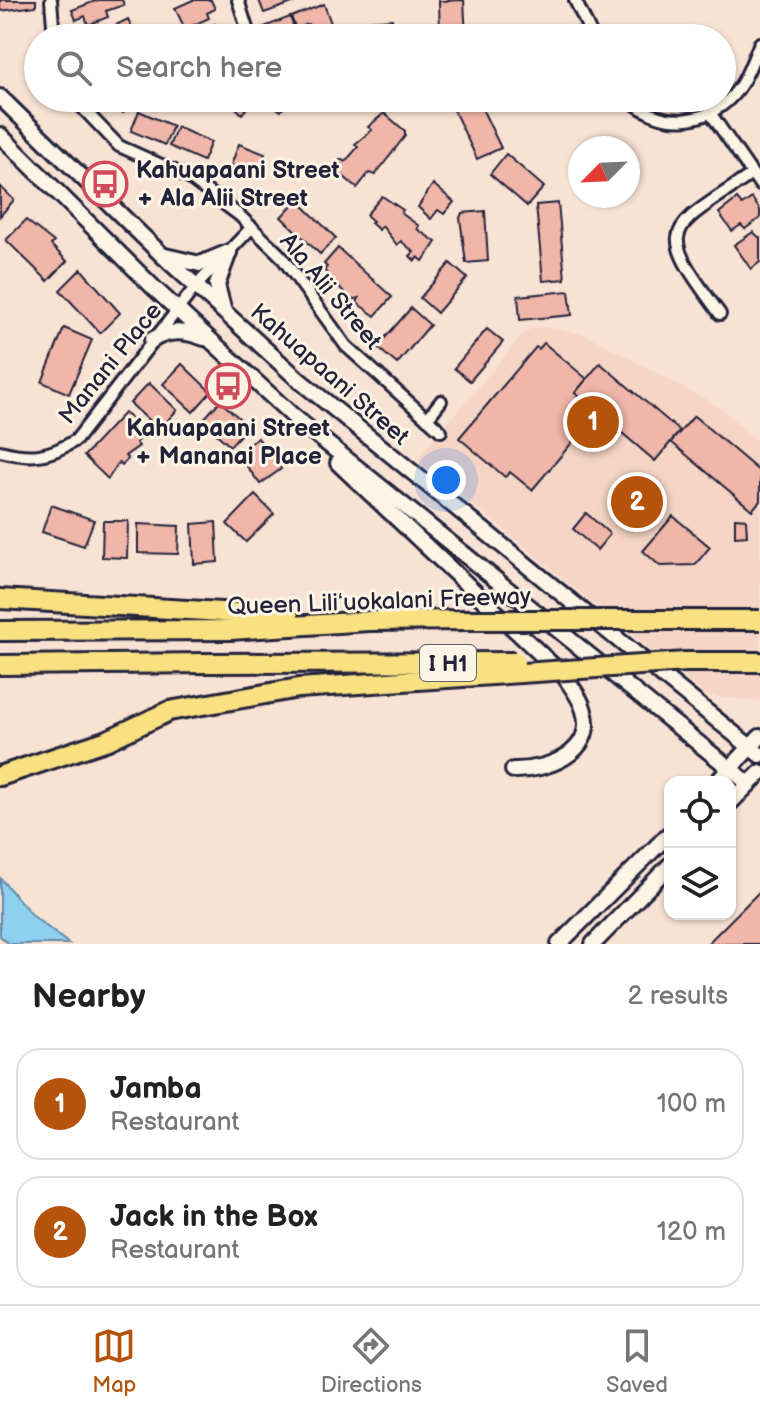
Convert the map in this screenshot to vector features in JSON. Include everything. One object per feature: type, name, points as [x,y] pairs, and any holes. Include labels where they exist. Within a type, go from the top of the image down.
[{"type":"highway","points":[[0,599],[369,621]]},
{"type":"highway","name":"Queen Liliʻuokalani Freeway","points":[[0,631],[230,630],[369,621],[760,620]]},
{"type":"highway","points":[[0,776],[108,740],[169,711],[299,688],[686,662]]},
{"type":"highway","name":"I H1","points":[[0,665],[760,662]]},
{"type":"main road","name":"Kahuapaani Street","points":[[0,97],[163,256],[299,380],[757,746]]},
{"type":"main road","points":[[0,135],[209,340],[293,416],[729,769],[754,779],[736,797]]},
{"type":"main road","points":[[163,256],[200,264],[229,252]]},
{"type":"main road","points":[[224,310],[217,285],[229,252]]},
{"type":"main road","points":[[152,340],[168,332],[180,332],[209,340]]},
{"type":"main road","points":[[293,416],[370,496],[565,677],[578,697],[586,713],[585,726],[572,753],[544,769],[513,770]]},
{"type":"main road","points":[[723,776],[757,746]]},
{"type":"main road","points":[[559,944],[664,839]]},
{"type":"main road","points":[[593,944],[664,871]]},
{"type":"street","points":[[51,0],[53,24]]},
{"type":"street","points":[[238,0],[246,24]]},
{"type":"street","points":[[575,0],[586,24]]},
{"type":"street","points":[[736,91],[760,43]]},
{"type":"street","name":"Ala Alii Street","points":[[86,112],[119,146],[188,177],[252,227],[281,256],[346,346],[441,431]]},
{"type":"street","points":[[646,112],[661,118],[684,120],[711,114],[760,185]]},
{"type":"street","points":[[720,314],[678,255],[677,235],[691,216],[752,174]]},
{"type":"street","name":"Manani Place","points":[[0,451],[25,458],[49,455],[76,440],[196,286],[252,227]]},
{"type":"street","points":[[427,419],[441,401]]},
{"type":"shaded area","points":[[546,327],[587,335],[721,408],[760,444],[760,701],[707,696],[417,459],[522,335],[531,328]]},
{"type":"water","points":[[0,878],[33,916],[69,944],[9,944],[0,936]]},
{"type":"building","points":[[0,0],[36,0],[36,6],[0,11]]},
{"type":"building","points":[[98,0],[122,0],[124,5],[106,11],[108,17],[90,24],[85,16],[76,20],[72,10]]},
{"type":"building","points":[[193,0],[211,0],[215,9],[207,13],[209,18],[196,24],[183,24],[175,8]]},
{"type":"building","points":[[259,0],[301,0],[264,13]]},
{"type":"building","points":[[464,0],[465,24],[440,24],[439,1]]},
{"type":"building","points":[[324,4],[331,24],[294,24],[291,17]]},
{"type":"building","points":[[290,17],[293,24],[272,24]]},
{"type":"building","points":[[392,19],[392,24],[368,24],[368,21]]},
{"type":"building","points":[[139,112],[173,126],[165,145],[131,131]]},
{"type":"building","points":[[455,112],[484,112],[501,148],[477,159]]},
{"type":"building","points":[[384,113],[405,131],[405,136],[375,175],[369,173],[357,188],[336,170],[341,164],[338,162],[341,159],[345,162],[358,147],[355,144],[372,130],[368,127]]},
{"type":"building","points":[[177,127],[211,142],[203,161],[169,146]]},
{"type":"building","points":[[239,144],[265,154],[257,175],[231,165]]},
{"type":"building","points":[[506,154],[544,187],[527,206],[490,174]]},
{"type":"building","points":[[433,184],[454,202],[444,214],[438,210],[431,219],[418,207]]},
{"type":"building","points":[[0,186],[14,200],[0,216]]},
{"type":"building","points":[[382,196],[403,210],[401,213],[419,226],[417,229],[436,242],[423,261],[418,257],[415,261],[410,256],[414,252],[401,241],[397,245],[382,226],[379,230],[371,223],[373,221],[366,215]]},
{"type":"building","points":[[752,198],[760,210],[760,218],[745,229],[741,225],[732,231],[719,213],[737,199],[742,205]]},
{"type":"building","points":[[297,200],[336,238],[320,254],[281,217]]},
{"type":"building","points":[[558,203],[565,279],[543,281],[536,205]]},
{"type":"building","points":[[485,211],[488,261],[466,263],[460,218],[462,213]]},
{"type":"building","points":[[26,220],[54,242],[51,245],[67,261],[48,281],[6,240]]},
{"type":"building","points":[[753,232],[760,238],[760,262],[751,269],[734,245]]},
{"type":"building","points":[[338,248],[392,297],[375,316],[357,303],[359,298],[351,300],[324,270],[327,267],[324,264]]},
{"type":"building","points":[[450,263],[467,278],[437,313],[420,298]]},
{"type":"building","points":[[81,269],[120,313],[100,333],[60,290]]},
{"type":"building","points":[[569,291],[572,315],[520,320],[518,296]]},
{"type":"building","points":[[411,308],[430,325],[397,364],[377,347]]},
{"type":"building","points":[[64,328],[92,340],[69,394],[42,382]]},
{"type":"building","points":[[487,329],[503,342],[470,381],[454,368]]},
{"type":"building","points":[[544,343],[587,379],[575,393],[598,412],[532,490],[510,472],[505,477],[459,438],[536,347],[539,349]]},
{"type":"building","points":[[600,363],[680,431],[655,461],[594,409],[598,404],[595,402],[591,406],[575,393]]},
{"type":"building","points":[[182,364],[211,392],[193,412],[163,384]]},
{"type":"building","points":[[149,383],[177,410],[159,430],[130,403]]},
{"type":"building","points":[[220,401],[248,426],[230,446],[202,421]]},
{"type":"building","points":[[124,413],[144,428],[145,434],[136,443],[139,446],[125,456],[128,459],[122,465],[119,462],[108,479],[84,456]]},
{"type":"building","points":[[694,416],[760,472],[760,501],[752,510],[671,442]]},
{"type":"building","points":[[258,438],[281,469],[260,484],[237,453]]},
{"type":"building","points":[[637,475],[652,488],[627,517],[612,504]]},
{"type":"building","points":[[255,495],[274,514],[246,542],[227,524]]},
{"type":"building","points":[[51,505],[94,520],[84,546],[42,532]]},
{"type":"building","points":[[586,513],[610,534],[597,550],[573,529]]},
{"type":"building","points":[[673,516],[710,547],[695,565],[660,566],[643,551]]},
{"type":"building","points":[[735,518],[746,519],[747,536],[735,537]]},
{"type":"building","points":[[103,521],[128,521],[127,558],[102,557]]},
{"type":"building","points":[[216,522],[218,562],[194,564],[192,524]]},
{"type":"building","points":[[138,524],[179,526],[178,554],[138,553]]},
{"type":"building","points":[[760,891],[760,944],[707,944],[731,920],[736,920],[736,915]]},
{"type":"place","name":"Kahuapaani Street + Ala Alii Street","points":[[105,184]]},
{"type":"place","name":"Kahuapaani Street + Mananai Place","points":[[228,386]]},
{"type":"place","name":"Jamba","points":[[593,422]]},
{"type":"place","name":"Jack in the Box","points":[[637,502]]}]
